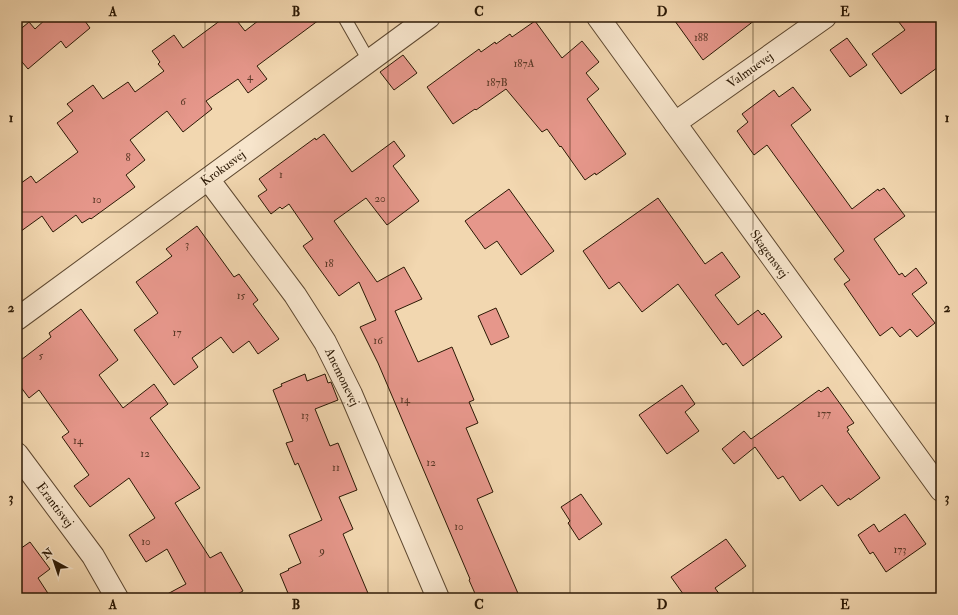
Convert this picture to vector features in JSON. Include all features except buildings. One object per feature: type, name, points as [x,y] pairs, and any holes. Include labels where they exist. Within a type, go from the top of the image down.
[{"type":"street","name":"Krokusvej","points":[[17,319],[429,17]]},
{"type":"street","name":"Skagensvej","points":[[598,17],[941,490]]},
{"type":"street","name":"Valmuevej","points":[[675,123],[824,17]]},
{"type":"street","name":"Anemonevej","points":[[208,179],[295,295],[325,342],[352,394],[438,598]]},
{"type":"street","name":"Erantisvej","points":[[17,454],[93,556],[117,598]]},
{"type":"lane","points":[[344,17],[369,61]]}]
